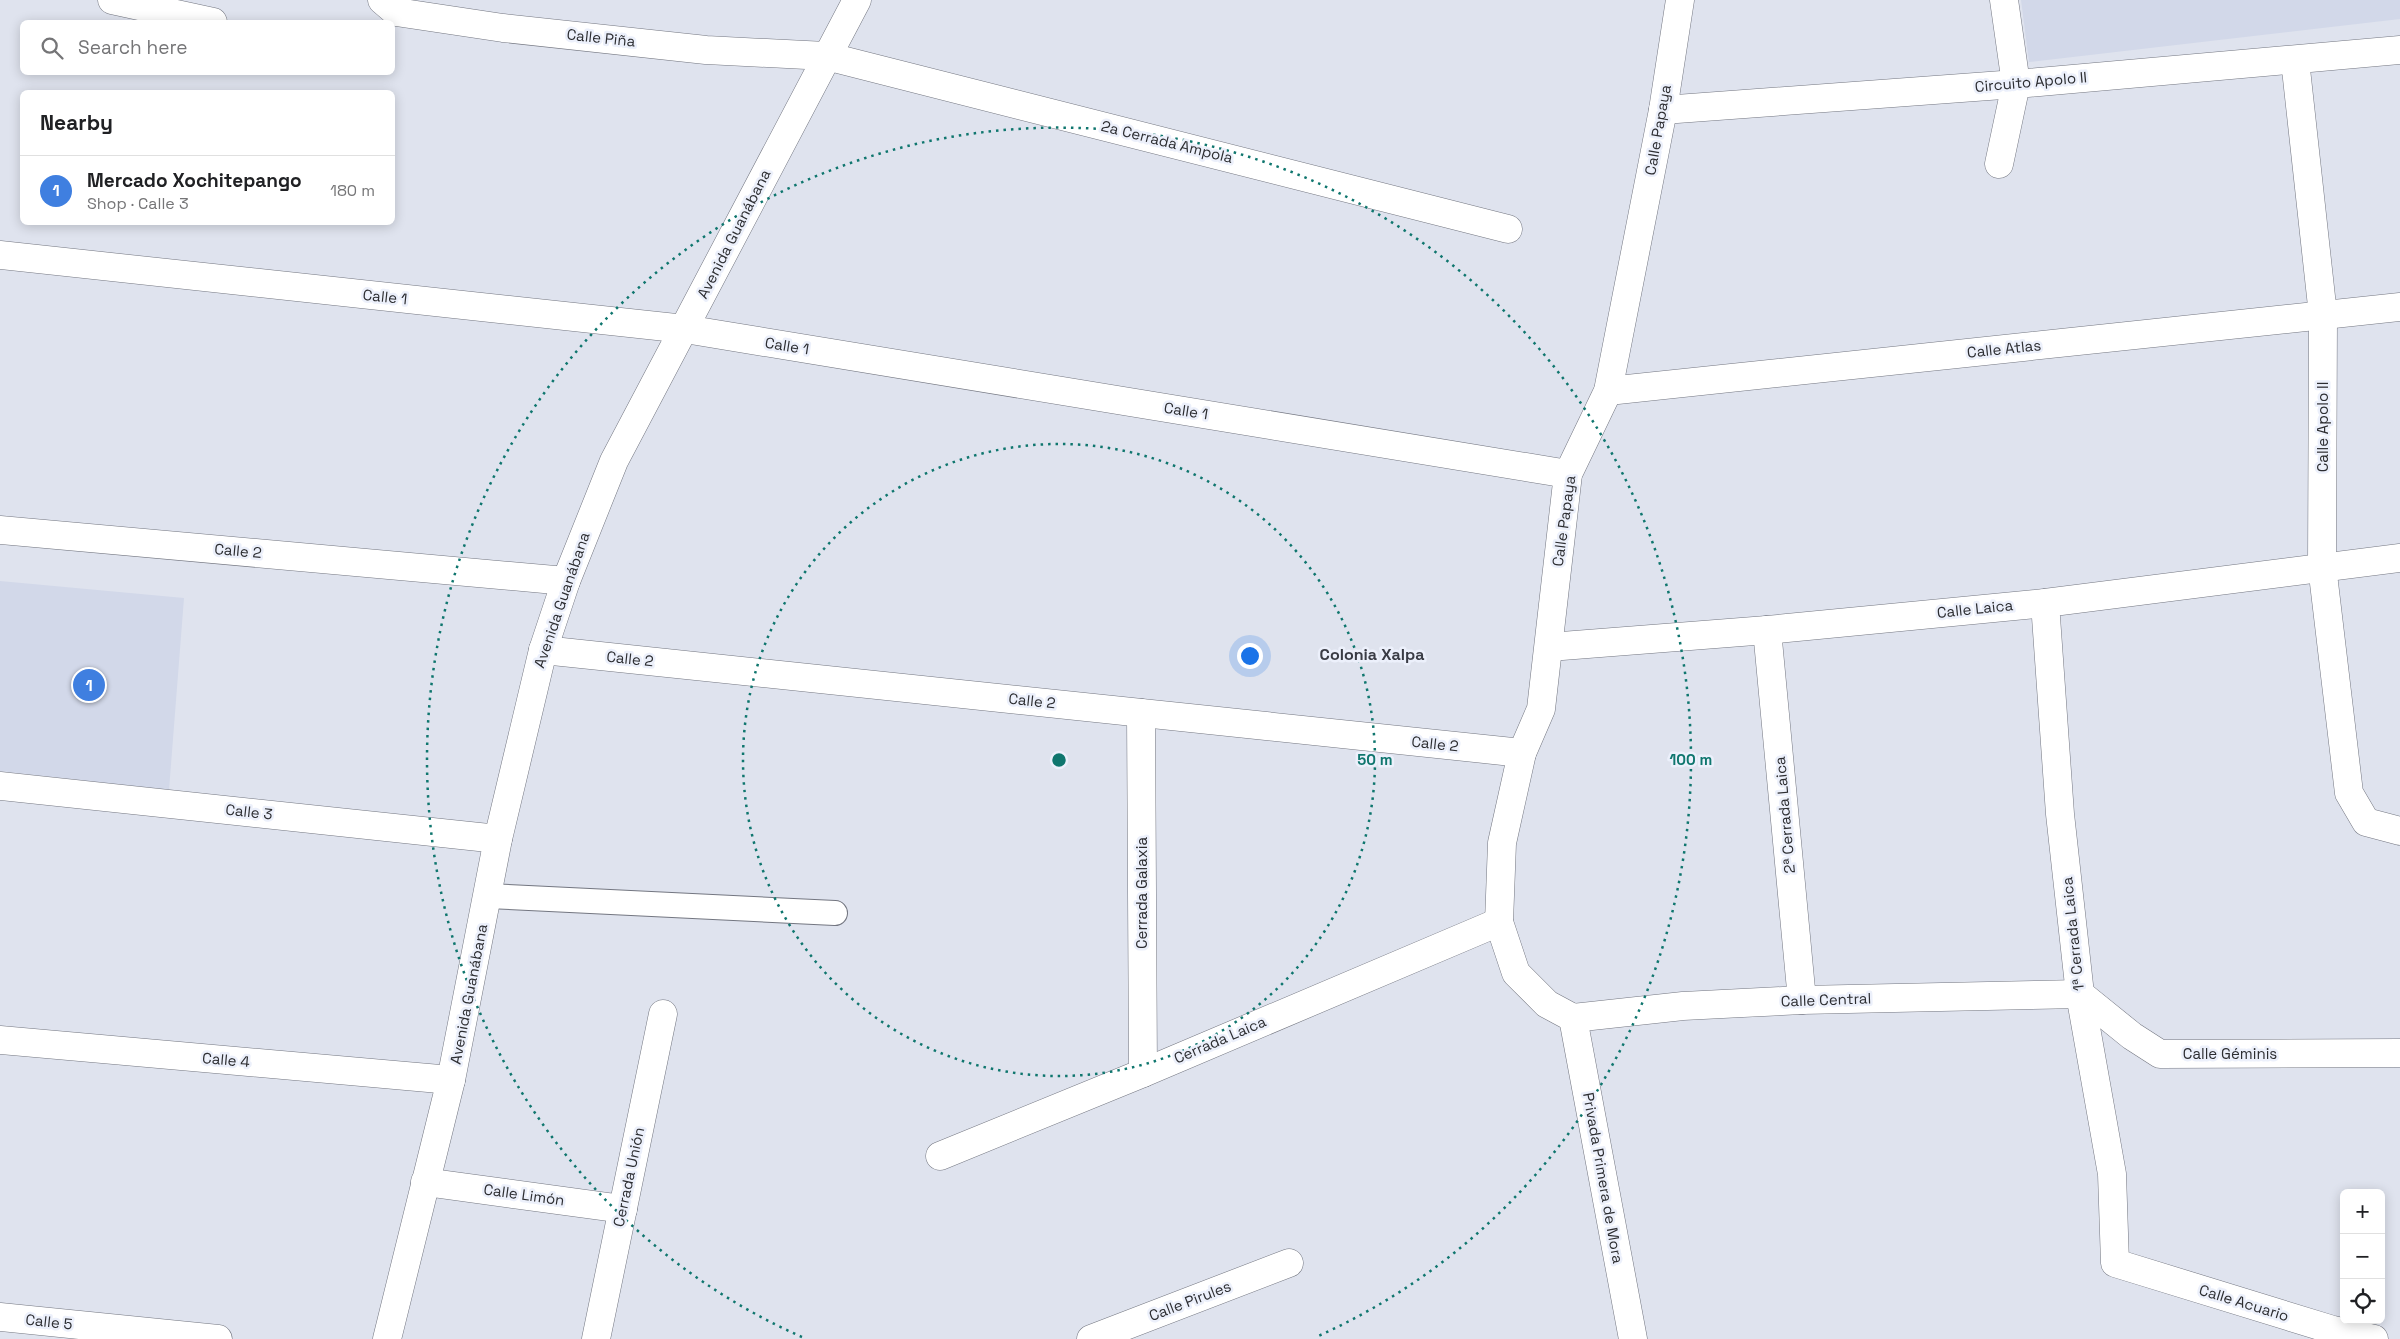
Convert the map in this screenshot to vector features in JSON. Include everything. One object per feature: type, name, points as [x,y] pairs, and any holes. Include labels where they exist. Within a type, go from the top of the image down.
[{"type":"street","points":[[112,0],[204,20]]},
{"type":"street","name":"Calle Piña","points":[[382,0],[396,12],[503,28],[706,50],[826,56]]},
{"type":"street","name":"Avenida Guanábana","points":[[387,1339],[451,1080],[498,839],[543,650],[566,581],[614,461],[857,0]]},
{"type":"street","name":"Calle Papaya","points":[[1573,1018],[1547,1004],[1516,973],[1498,922],[1502,843],[1522,753],[1541,708],[1568,474],[1608,392],[1663,110],[1680,0]]},
{"type":"street","points":[[1999,164],[2016,84],[2004,0]]},
{"type":"street","name":"Circuito Apolo II","points":[[1663,110],[2016,84],[2400,50]]},
{"type":"street","name":"2a Cerrada Ampola","points":[[826,56],[1508,228]]},
{"type":"street","name":"Calle Apolo II","points":[[2295,60],[2323,315],[2322,566],[2349,793],[2366,822],[2400,831]]},
{"type":"street","name":"Calle 1","points":[[0,255],[685,329],[1568,474]]},
{"type":"street","name":"Calle Atlas","points":[[1608,392],[2400,307]]},
{"type":"street","name":"Calle 2","points":[[0,530],[566,581]]},
{"type":"street","name":"Calle Laica","points":[[1549,647],[1767,630],[2044,603],[2322,566],[2400,558]]},
{"type":"street","name":"1ª Cerrada Laica","points":[[2044,603],[2060,814],[2080,994],[2112,1174],[2115,1263]]},
{"type":"street","name":"2ª Cerrada Laica","points":[[1767,630],[1802,1000]]},
{"type":"street","name":"Calle 2","points":[[543,650],[1522,753]]},
{"type":"street","name":"Cerrada Galaxia","points":[[1141,713],[1144,1073]]},
{"type":"street","name":"Calle 3","points":[[0,786],[498,839]]},
{"type":"street","name":"Cerrada Laica","points":[[940,1156],[1144,1073],[1498,922]]},
{"type":"street","name":"Calle Central","points":[[1573,1018],[1683,1006],[1802,1000],[2080,994]]},
{"type":"street","name":"Calle Géminis","points":[[2080,994],[2132,1036],[2160,1054],[2400,1053]]},
{"type":"street","name":"Cerrada Unión","points":[[596,1339],[663,1014]]},
{"type":"street","name":"Privada Primera de Mora","points":[[1573,1018],[1633,1339]]},
{"type":"street","name":"Calle 4","points":[[0,1040],[451,1080]]},
{"type":"street","name":"Calle Limón","points":[[425,1182],[623,1209]]},
{"type":"street","name":"Calle Pirules","points":[[1091,1339],[1288,1263]]},
{"type":"street","name":"Calle Acuario","points":[[2115,1263],[2333,1330],[2374,1339]]},
{"type":"street","name":"Calle 5","points":[[0,1317],[218,1339]]},
{"type":"lane","points":[[488,896],[835,913]]},
{"type":"shaded area","points":[[2021,0],[2400,0],[2400,19],[2029,62]]},
{"type":"shaded area","points":[[0,581],[184,598],[169,790],[0,771]]},
{"type":"place","name":"Mercado Xochitepango","points":[[89,685]]},
{"type":"district","name":"Colonia Xalpa","points":[[1372,654]]}]
